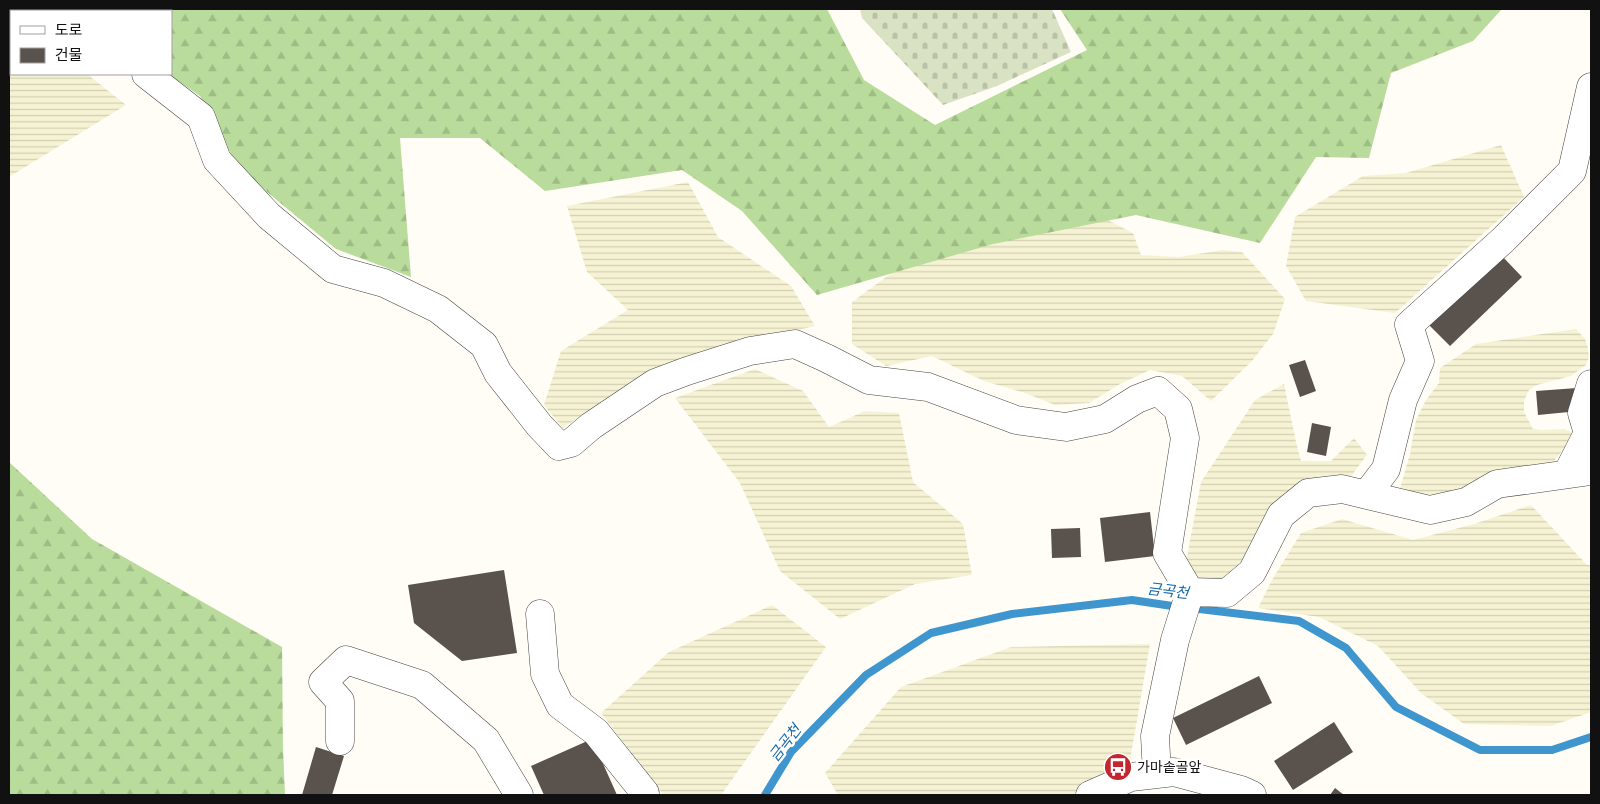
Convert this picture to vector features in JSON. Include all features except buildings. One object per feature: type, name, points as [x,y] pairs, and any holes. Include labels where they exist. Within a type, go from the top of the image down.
[{"type":"street","points":[[147,75],[201,116],[217,160],[269,216],[333,269],[384,283],[438,309],[484,345],[498,373],[539,425],[559,446],[571,443],[591,426],[655,382],[750,350],[795,344],[869,380],[928,387],[1016,420],[1066,427],[1105,419],[1137,399],[1158,391],[1178,409],[1186,438],[1167,553],[1190,592],[1175,640],[1156,736],[1157,774]]},
{"type":"street","points":[[1367,494],[1386,469],[1403,400],[1420,362],[1410,325],[1503,240],[1572,171],[1591,88]]},
{"type":"street","points":[[1190,592],[1226,593],[1252,572],[1281,515],[1308,493],[1342,489],[1430,510],[1466,502],[1497,484],[1579,472],[1588,434],[1582,413],[1591,384]]},
{"type":"street","points":[[540,614],[545,674],[560,705],[596,732],[645,795]]},
{"type":"street","points":[[340,741],[340,701],[323,682],[346,660],[422,685],[486,740],[519,795]]},
{"type":"street","points":[[1090,795],[1131,776],[1174,772],[1241,790],[1252,795]]},
{"type":"shaded area","points":[[9,56],[10,75],[88,75],[126,105],[9,177]]},
{"type":"shaded area","points":[[1501,145],[1524,197],[1395,313],[1306,301],[1286,266],[1295,217],[1363,176],[1406,173]]},
{"type":"shaded area","points":[[688,182],[718,237],[791,286],[815,326],[708,351],[634,380],[563,428],[544,405],[561,351],[628,310],[587,272],[567,206]]},
{"type":"shaded area","points":[[1102,217],[1133,233],[1141,255],[1179,257],[1223,250],[1242,252],[1285,299],[1273,334],[1252,361],[1211,401],[1182,376],[1150,370],[1120,384],[1089,403],[1055,405],[1025,393],[984,381],[932,356],[886,366],[852,344],[852,302],[908,261],[1069,222]]},
{"type":"shaded area","points":[[1576,329],[1585,339],[1588,348],[1589,357],[1586,365],[1571,376],[1537,385],[1529,390],[1524,401],[1524,412],[1533,429],[1564,429],[1572,432],[1570,443],[1556,458],[1550,468],[1486,494],[1397,499],[1410,454],[1416,420],[1426,400],[1439,383],[1440,368],[1476,344]]},
{"type":"shaded area","points":[[755,369],[803,391],[829,427],[865,411],[899,413],[913,482],[963,524],[972,575],[915,584],[840,619],[780,571],[740,483],[675,398]]},
{"type":"shaded area","points":[[1284,384],[1301,461],[1331,461],[1354,438],[1367,455],[1342,488],[1284,500],[1240,573],[1200,586],[1186,562],[1201,482],[1255,400]]},
{"type":"shaded area","points":[[1531,505],[1587,565],[1591,565],[1591,712],[1551,726],[1464,724],[1421,693],[1378,646],[1319,617],[1258,608],[1272,580],[1301,533],[1342,519],[1413,540],[1474,524]]},
{"type":"shaded area","points":[[772,605],[826,647],[721,795],[663,794],[601,713],[669,652]]},
{"type":"shaded area","points":[[1150,644],[1128,772],[1085,795],[838,795],[825,773],[901,687],[1011,647]]},
{"type":"green space","points":[[70,9],[827,9],[864,80],[935,125],[1087,50],[1060,9],[1502,9],[1473,41],[1391,73],[1369,158],[1316,157],[1260,243],[1136,215],[993,244],[817,295],[742,211],[682,170],[545,191],[480,138],[400,138],[411,277],[336,249],[239,169],[200,96],[169,75],[172,75],[172,10]]},
{"type":"green space","points":[[860,9],[1052,9],[1071,52],[997,86],[943,105],[862,18]]},
{"type":"green space","points":[[9,462],[92,539],[282,647],[285,795],[9,795]]},
{"type":"waterway","name":"금곡천","points":[[765,795],[791,752],[866,675],[931,633],[1012,614],[1132,600],[1179,607]]},
{"type":"waterway","name":"금곡천","points":[[1191,608],[1299,621],[1346,648],[1396,707],[1480,750],[1552,750],[1591,737]]},
{"type":"place","name":"가마솥골앞","points":[[1118,767]]}]
